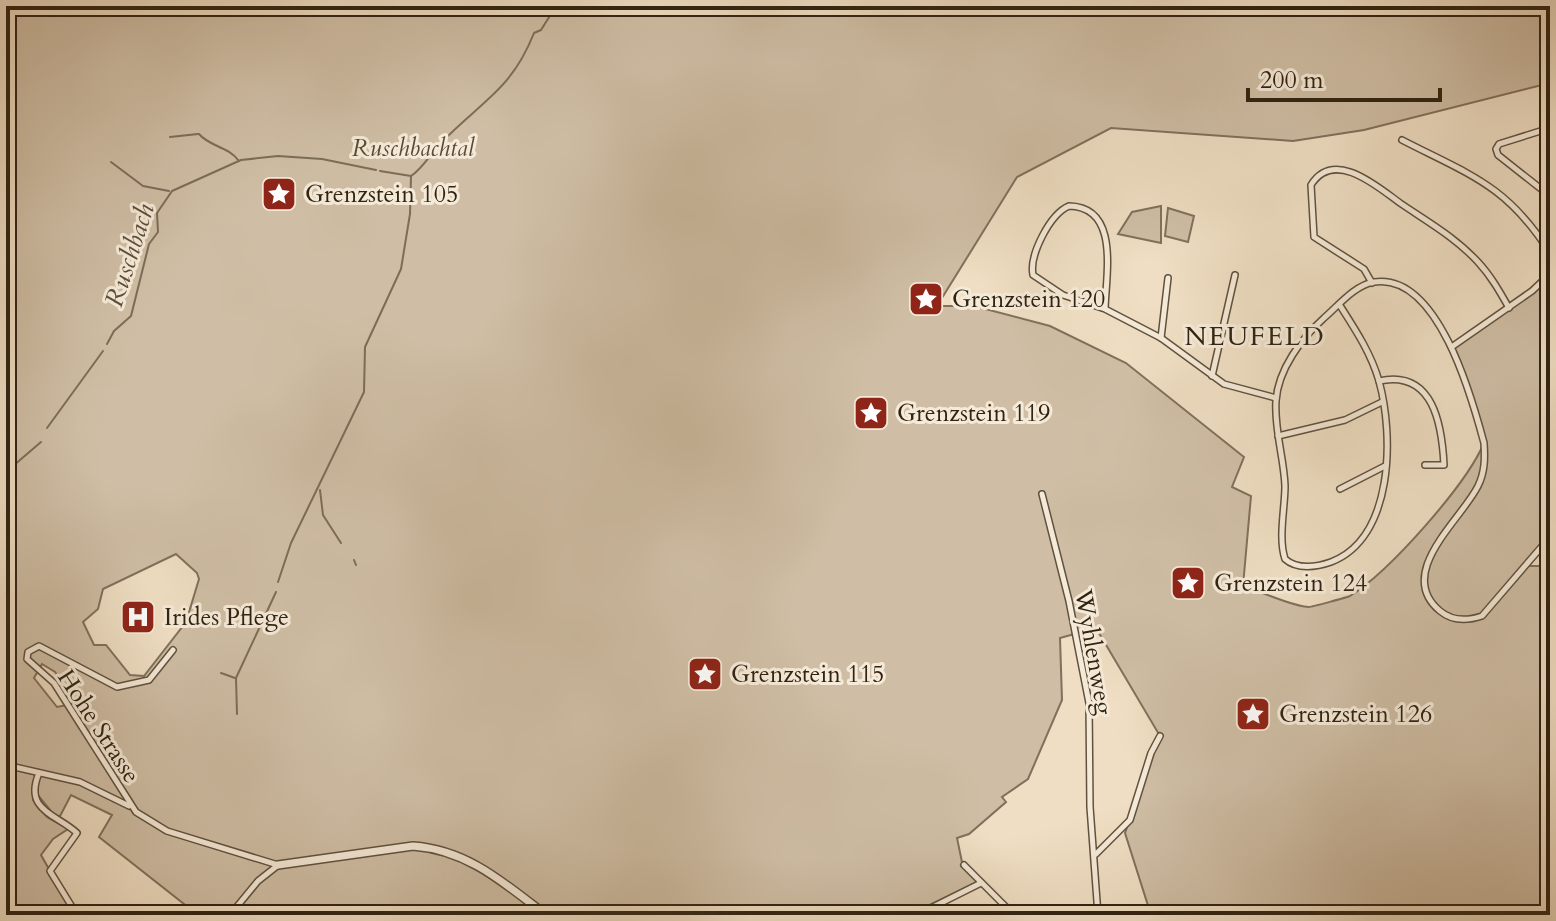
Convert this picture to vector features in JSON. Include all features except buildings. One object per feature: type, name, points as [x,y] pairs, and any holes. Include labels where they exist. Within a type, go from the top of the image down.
[{"type":"street","points":[[1550,128],[1499,144],[1496,149],[1498,155],[1550,196]]},
{"type":"street","points":[[1402,140],[1495,188],[1514,204],[1550,253]]},
{"type":"street","points":[[1372,283],[1364,269],[1314,237],[1311,185],[1324,173],[1336,170],[1364,176],[1447,233],[1480,264],[1509,308]]},
{"type":"street","points":[[1105,309],[1104,228],[1091,211],[1069,206],[1054,217],[1032,262],[1033,275],[1063,295],[1105,309],[1161,338],[1236,390],[1276,398]]},
{"type":"street","points":[[1453,346],[1509,308],[1550,274]]},
{"type":"street","points":[[1212,376],[1235,275]]},
{"type":"street","points":[[1161,338],[1168,278]]},
{"type":"street","points":[[1339,304],[1361,338],[1379,381],[1385,466],[1379,508],[1360,543],[1328,563],[1295,566],[1283,554],[1284,476],[1276,398],[1297,347],[1339,304],[1372,283],[1386,282],[1412,296],[1453,346],[1480,428],[1485,458],[1479,485],[1433,550],[1426,577],[1428,597],[1449,616],[1464,619],[1482,616],[1495,605],[1550,537]]},
{"type":"street","points":[[1379,381],[1391,379],[1407,382],[1432,404],[1442,426],[1444,465],[1425,465]]},
{"type":"street","points":[[1278,436],[1345,420],[1382,402]]},
{"type":"street","points":[[1340,489],[1385,466]]},
{"type":"street","name":"Wyhlenweg","points":[[1042,494],[1069,601],[1089,703],[1090,807],[1098,915]]},
{"type":"street","name":"Hohe Strasse","points":[[131,807],[54,683],[27,659],[28,652],[39,646],[48,649],[117,687],[149,680],[173,650]]},
{"type":"street","points":[[1095,854],[1130,820],[1151,753],[1160,736]]},
{"type":"street","name":"Hohe Strasse","points":[[6,765],[80,782],[131,807],[167,831],[278,865]]},
{"type":"street","points":[[39,773],[35,786],[39,803],[53,819],[77,833],[50,871],[77,915]]},
{"type":"street","points":[[230,915],[258,881],[278,865],[413,846],[431,847],[479,865],[546,915]]},
{"type":"street","points":[[964,865],[1014,915]]},
{"type":"street","points":[[917,915],[981,883]]},
{"type":"green space","name":"Ruschbachtal","points":[[6,6],[1550,6],[1550,83],[1364,130],[1293,141],[1111,128],[1017,177],[937,306],[974,306],[1050,326],[1126,363],[1244,457],[1232,487],[1251,496],[1243,586],[1309,607],[1350,596],[1367,584],[1405,548],[1461,481],[1484,443],[1453,346],[1550,274],[1550,537],[1524,566],[1550,566],[1550,915],[1151,915],[1125,833],[1160,736],[1096,628],[1060,638],[1062,700],[1028,779],[1002,797],[1006,802],[969,834],[957,838],[963,867],[977,882],[909,915],[198,915],[99,837],[112,815],[71,795],[58,820],[37,794],[33,800],[47,817],[68,829],[53,839],[41,855],[75,915],[6,915]],"holes":[[[176,554],[197,573],[199,579],[186,622],[144,676],[130,675],[106,645],[94,645],[83,622],[98,609],[103,589]],[[42,664],[55,672],[77,703],[57,707],[34,678]]]},
{"type":"green space","points":[[1161,206],[1161,243],[1118,234],[1132,212]]},
{"type":"green space","points":[[1168,208],[1194,216],[1188,242],[1165,236]]},
{"type":"waterway","name":"Ruschbach","points":[[380,171],[411,176],[416,172],[441,143],[505,82],[525,53],[534,33],[541,30],[556,6]]},
{"type":"waterway","points":[[170,137],[198,134]]},
{"type":"waterway","points":[[199,134],[230,152],[239,161]]},
{"type":"waterway","name":"Ruschbach","points":[[107,344],[114,331],[131,316],[149,244],[158,232],[157,213],[172,191],[241,160],[278,156],[322,159],[376,170]]},
{"type":"waterway","points":[[111,162],[143,186],[169,191]]},
{"type":"waterway","points":[[278,582],[291,543],[364,392],[365,347],[401,269],[410,214],[411,176]]},
{"type":"waterway","name":"Ruschbach","points":[[47,428],[103,351]]},
{"type":"waterway","name":"Ruschbach","points":[[6,472],[41,442]]},
{"type":"waterway","points":[[320,490],[323,515],[341,543]]},
{"type":"waterway","points":[[354,560],[356,565]]},
{"type":"waterway","points":[[237,714],[236,678],[276,592]]},
{"type":"waterway","points":[[221,673],[235,678]]},
{"type":"place","name":"Grenzstein 105","points":[[279,194]]},
{"type":"place","name":"Grenzstein 120","points":[[926,299]]},
{"type":"place","name":"Grenzstein 119","points":[[871,413]]},
{"type":"place","name":"Grenzstein 124","points":[[1188,583]]},
{"type":"place","name":"Irides Pflege","points":[[138,617]]},
{"type":"place","name":"Grenzstein 115","points":[[705,674]]},
{"type":"place","name":"Grenzstein 126","points":[[1253,714]]},
{"type":"district","name":"NEUFELD","points":[[1255,336]]}]
